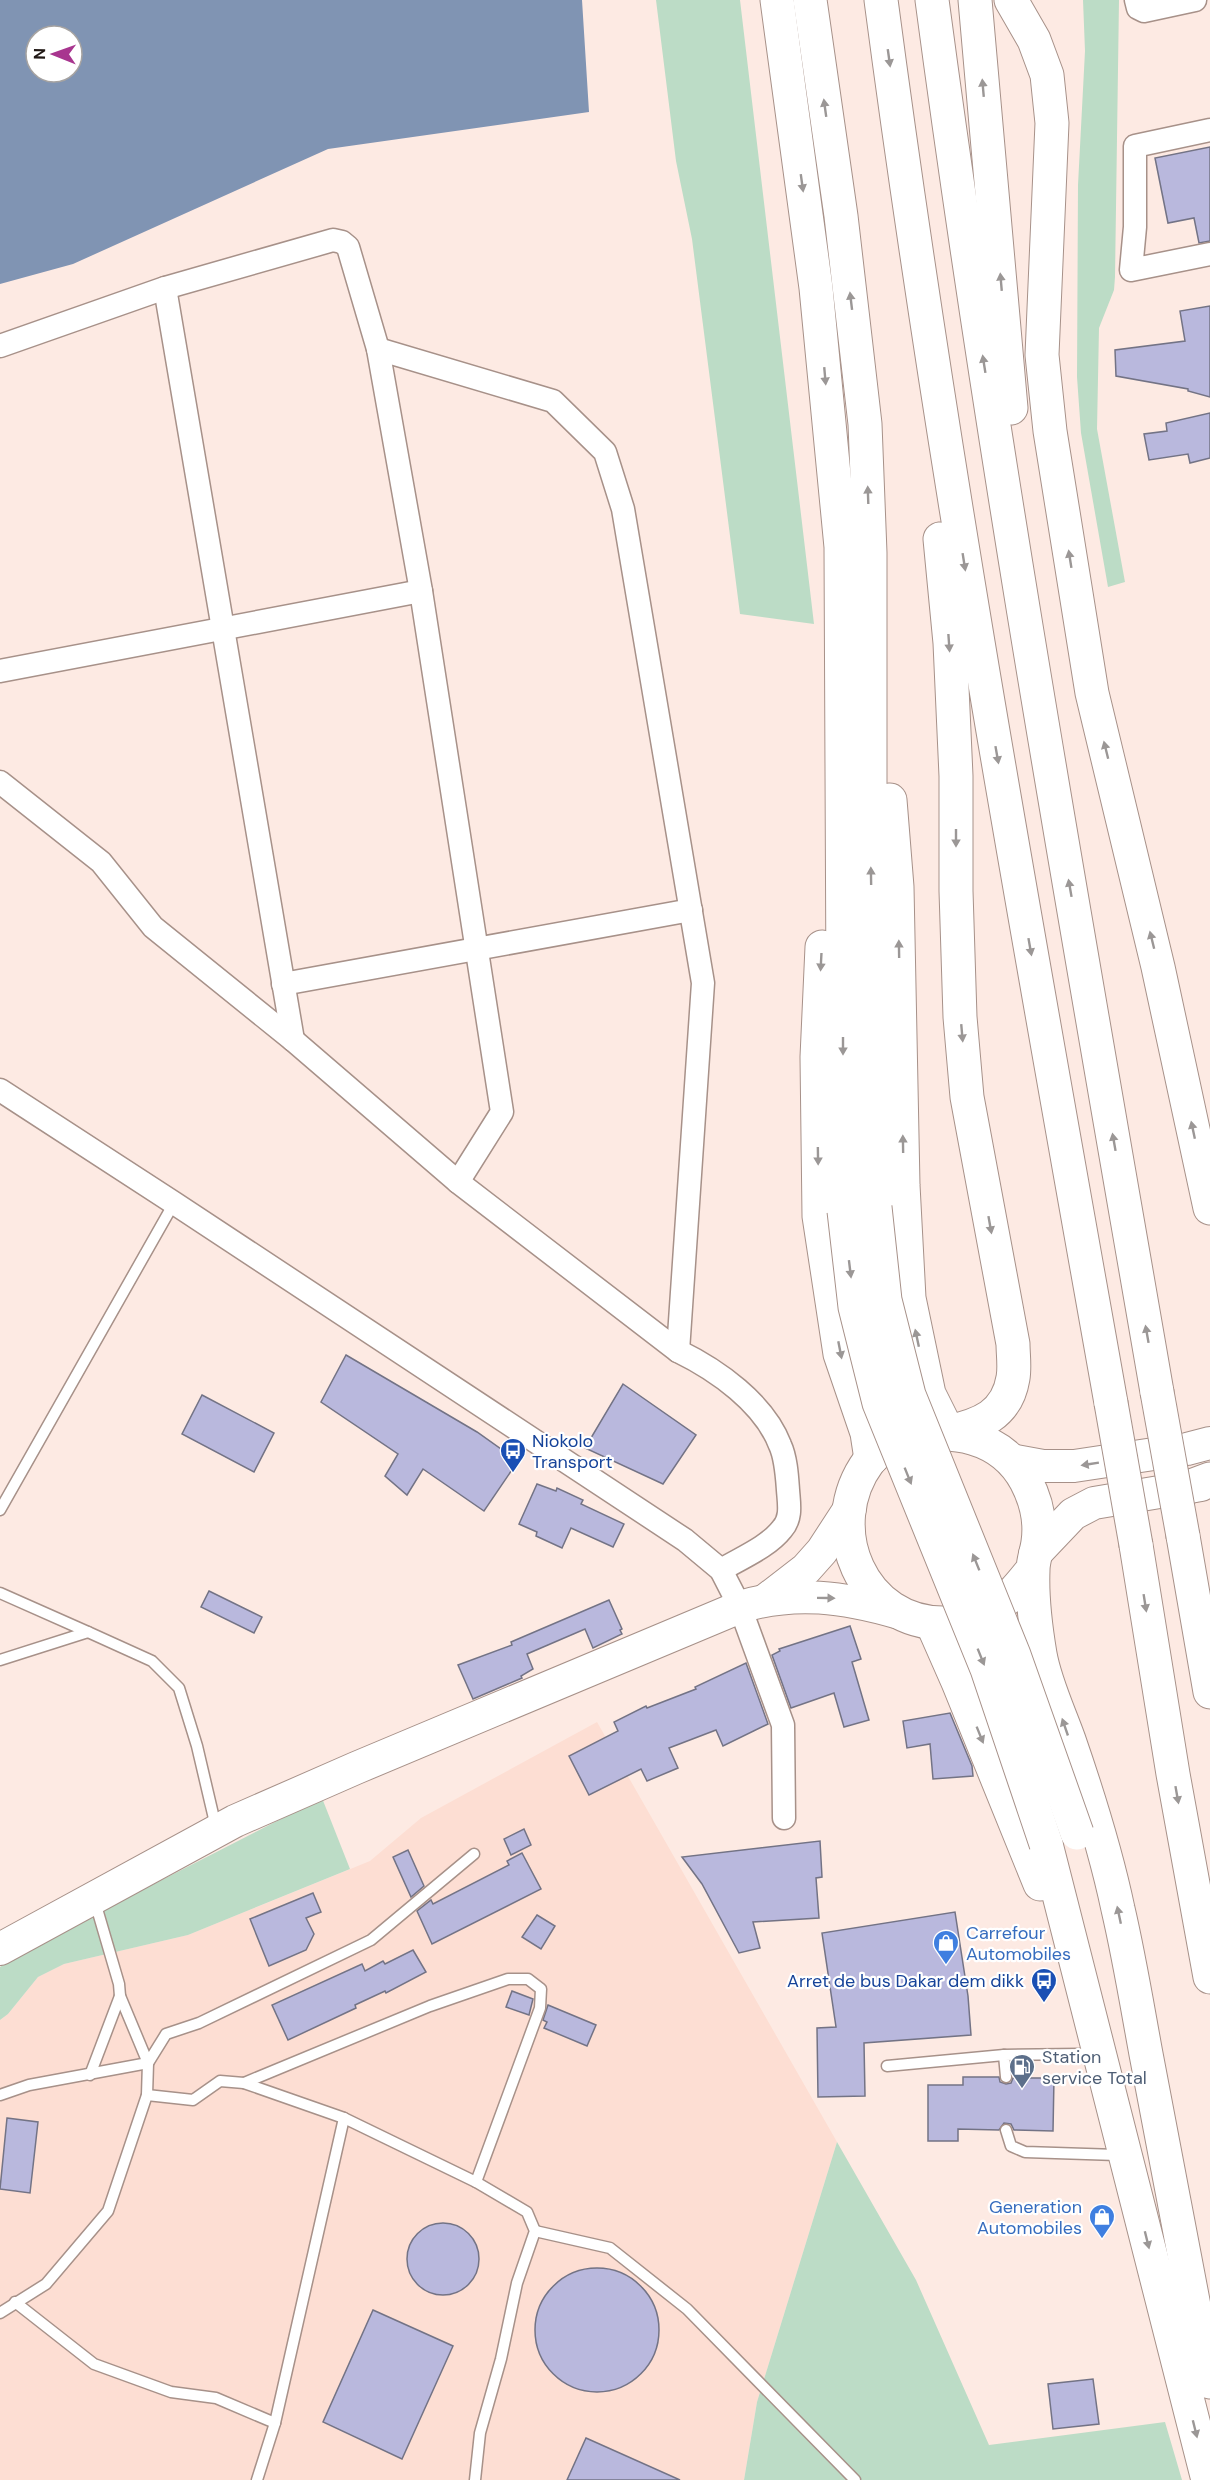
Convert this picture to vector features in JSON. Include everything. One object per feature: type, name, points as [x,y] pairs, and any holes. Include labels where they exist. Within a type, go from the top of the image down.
[{"type":"highway","points":[[777,0],[816,288],[855,550],[897,887],[903,1185],[909,1298],[929,1394],[948,1432]]},
{"type":"highway","points":[[810,0],[841,216],[865,424],[817,1057],[819,1216],[840,1354],[867,1433],[871,1459]]},
{"type":"highway","points":[[881,0],[906,188],[973,619],[1112,1403],[1173,1774],[1210,1977]]},
{"type":"highway","points":[[932,0],[956,178],[1033,675],[1210,1692]]},
{"type":"highway","points":[[975,0],[1000,269],[1033,675]]},
{"type":"highway","points":[[1011,0],[1034,40],[1047,75],[1052,123],[1042,355],[1050,431],[1092,693],[1158,967],[1210,1208]]},
{"type":"highway","points":[[906,188],[950,643],[956,776],[956,891],[967,1097],[1013,1344],[1013,1377],[1008,1394],[998,1410],[987,1420],[973,1426],[922,1435],[890,1445],[871,1459],[857,1484],[850,1509],[848,1529],[850,1550],[857,1569],[868,1587],[882,1602],[899,1613],[932,1623],[962,1622],[991,1612],[1015,1592],[1034,1562]]},
{"type":"highway","points":[[855,550],[870,808],[860,1209],[855,1307],[879,1403],[987,1669],[1046,1844],[1208,2480]]},
{"type":"highway","points":[[860,1209],[909,1395],[1014,1655],[1077,1833],[1210,2382]]},
{"type":"highway","points":[[948,1432],[971,1436],[993,1446],[1011,1460],[1025,1478],[1035,1499],[1039,1522],[1038,1545],[1034,1562],[1040,1656],[1083,1782],[1118,1908],[1201,2343]]},
{"type":"highway","points":[[932,1623],[1040,1882],[1081,2054],[1117,2155],[1132,2183]]},
{"type":"main road","points":[[1011,1460],[1044,1466],[1074,1466],[1187,1449],[1210,1443]]},
{"type":"main road","points":[[1034,1562],[1073,1514],[1094,1503],[1202,1484]]},
{"type":"main road","points":[[0,1949],[216,1831],[356,1768],[753,1603],[806,1569],[822,1551],[850,1509]]},
{"type":"main road","points":[[753,1603],[844,1599],[899,1613]]},
{"type":"street","points":[[1138,5],[1195,0]]},
{"type":"street","points":[[1210,130],[1135,146],[1135,227],[1131,270],[1210,254]]},
{"type":"street","points":[[0,346],[165,288],[333,240],[342,242],[348,247],[378,349],[420,591],[502,1112],[458,1182]]},
{"type":"street","points":[[165,288],[293,1040]]},
{"type":"street","points":[[378,349],[553,401],[605,452],[623,509],[703,983],[678,1351]]},
{"type":"street","points":[[0,671],[420,591]]},
{"type":"street","points":[[0,782],[101,862],[153,927],[293,1040],[458,1182],[678,1351],[704,1363],[756,1405],[780,1445],[788,1480],[789,1519],[782,1530],[764,1545],[722,1570]]},
{"type":"street","points":[[283,984],[691,910]]},
{"type":"street","points":[[0,1090],[675,1533],[722,1570],[753,1603],[783,1725],[784,1818]]},
{"type":"lane","points":[[0,1510],[174,1203]]},
{"type":"lane","points":[[0,1593],[152,1661],[179,1688],[197,1746],[216,1831]]},
{"type":"lane","points":[[0,1660],[88,1632]]},
{"type":"lane","points":[[0,2095],[29,2085],[148,2062],[166,2034],[199,2023],[371,1941],[474,1854]]},
{"type":"lane","points":[[0,2313],[46,2284],[108,2211],[147,2095],[148,2062],[120,1996],[119,1984],[94,1899]]},
{"type":"lane","points":[[244,2083],[430,2006],[508,1979],[528,1979],[541,1989],[540,2008],[476,2182]]},
{"type":"lane","points":[[90,2075],[120,1996]]},
{"type":"lane","points":[[887,2066],[1005,2055],[1081,2054]]},
{"type":"lane","points":[[1005,2055],[1006,2078]]},
{"type":"lane","points":[[147,2095],[193,2100],[220,2081],[244,2083],[344,2118],[476,2182],[527,2212],[536,2231],[517,2283],[501,2359],[480,2433],[475,2480]]},
{"type":"lane","points":[[257,2480],[275,2423],[344,2118]]},
{"type":"lane","points":[[1006,2130],[1011,2146],[1025,2152],[1117,2155]]},
{"type":"lane","points":[[536,2231],[610,2248],[687,2308],[855,2480]]},
{"type":"lane","points":[[15,2302],[94,2364],[171,2392],[216,2398],[275,2423]]},
{"type":"shaded area","points":[[597,1722],[837,2142],[757,2402],[744,2480],[0,2480],[0,2020],[8,2014],[38,1977],[64,1964],[188,1935],[370,1861],[421,1818]]},
{"type":"green space","points":[[656,0],[740,0],[814,624],[740,614],[692,239],[676,161]]},
{"type":"green space","points":[[1083,0],[1119,0],[1115,277],[1114,290],[1099,328],[1097,429],[1125,582],[1108,587],[1081,433],[1077,377],[1078,185],[1085,51]]},
{"type":"green space","points":[[322,1798],[350,1869],[188,1935],[64,1964],[38,1977],[8,2014],[0,2020],[0,1967],[29,1948]]},
{"type":"green space","points":[[837,2142],[916,2280],[989,2445],[1165,2422],[1182,2480],[744,2480],[757,2402]]},
{"type":"water","points":[[0,0],[582,0],[589,112],[328,149],[73,264],[0,284]]},
{"type":"building","points":[[1210,147],[1210,241],[1199,243],[1194,218],[1168,223],[1155,158]]},
{"type":"building","points":[[1210,306],[1210,397],[1188,391],[1188,389],[1116,376],[1115,350],[1185,341],[1180,311]]},
{"type":"building","points":[[1210,413],[1210,458],[1190,463],[1188,454],[1149,460],[1144,434],[1167,431],[1166,423]]},
{"type":"building","points":[[346,1355],[477,1432],[518,1461],[484,1511],[423,1469],[407,1495],[385,1476],[398,1454],[321,1402]]},
{"type":"building","points":[[623,1384],[696,1435],[663,1484],[585,1448]]},
{"type":"building","points":[[202,1395],[274,1433],[254,1472],[182,1434]]},
{"type":"building","points":[[537,1484],[556,1491],[557,1488],[583,1500],[581,1504],[624,1524],[613,1547],[571,1528],[562,1548],[536,1536],[537,1532],[519,1524]]},
{"type":"building","points":[[209,1591],[262,1617],[254,1633],[201,1607]]},
{"type":"building","points":[[609,1600],[622,1634],[593,1648],[585,1629],[527,1654],[533,1669],[521,1676],[522,1678],[473,1699],[458,1665],[512,1645],[511,1642]]},
{"type":"building","points":[[850,1626],[861,1659],[852,1662],[869,1720],[844,1727],[834,1693],[791,1708],[772,1655],[780,1651],[779,1649]]},
{"type":"building","points":[[746,1663],[768,1724],[723,1746],[716,1730],[669,1748],[678,1768],[647,1781],[641,1769],[589,1795],[569,1756],[618,1731],[614,1722],[646,1706],[647,1708],[696,1689],[695,1687]]},
{"type":"building","points":[[950,1713],[972,1766],[973,1776],[933,1779],[930,1744],[907,1748],[903,1721]]},
{"type":"building","points":[[524,1829],[531,1845],[511,1855],[504,1839]]},
{"type":"building","points":[[820,1841],[822,1877],[816,1878],[819,1918],[753,1922],[760,1948],[739,1953],[702,1884],[682,1857]]},
{"type":"building","points":[[408,1850],[424,1886],[411,1897],[393,1857]]},
{"type":"building","points":[[522,1853],[541,1889],[432,1944],[417,1911],[431,1900],[433,1904],[509,1865],[507,1861]]},
{"type":"building","points":[[313,1893],[321,1912],[306,1918],[314,1934],[306,1950],[269,1966],[250,1919]]},
{"type":"building","points":[[955,1912],[968,1996],[971,2035],[864,2043],[865,2096],[818,2097],[817,2028],[836,2027],[822,1933]]},
{"type":"building","points":[[537,1915],[555,1926],[541,1949],[522,1937]]},
{"type":"building","points":[[413,1950],[426,1972],[288,2040],[272,2005],[362,1964],[365,1971],[383,1961],[385,1964]]},
{"type":"building","points":[[512,1991],[533,1999],[529,2015],[506,2007]]},
{"type":"building","points":[[548,2005],[596,2025],[587,2046],[544,2028],[547,2022],[543,2020]]},
{"type":"building","points":[[963,2077],[999,2077],[1000,2082],[1006,2084],[1011,2083],[1013,2078],[1054,2078],[1053,2131],[1014,2130],[1011,2124],[1004,2123],[999,2130],[958,2129],[958,2141],[928,2141],[928,2085],[963,2085]]},
{"type":"building","points":[[7,2118],[38,2122],[30,2193],[0,2189]]},
{"type":"building","points":[[436,2223],[450,2223],[469,2233],[479,2252],[479,2266],[469,2285],[450,2295],[436,2295],[417,2285],[407,2266],[407,2252],[417,2233]]},
{"type":"building","points":[[597,2268],[621,2273],[641,2286],[654,2306],[659,2330],[654,2354],[641,2374],[621,2387],[597,2392],[573,2387],[553,2374],[540,2354],[535,2330],[540,2306],[553,2286],[573,2273]]},
{"type":"building","points":[[373,2310],[453,2346],[402,2459],[323,2422]]},
{"type":"building","points":[[1093,2379],[1099,2424],[1053,2429],[1048,2384]]},
{"type":"building","points":[[586,2438],[680,2480],[567,2480]]},
{"type":"place","name":"Niokolo Transport","points":[[513,1474]]},
{"type":"place","name":"Carrefour Automobiles","points":[[946,1966]]},
{"type":"place","name":"Arret de bus Dakar dem dikk","points":[[1044,2004]]},
{"type":"place","name":"Station service Total","points":[[1022,2090]]},
{"type":"place","name":"Generation Automobiles","points":[[1102,2240]]}]
